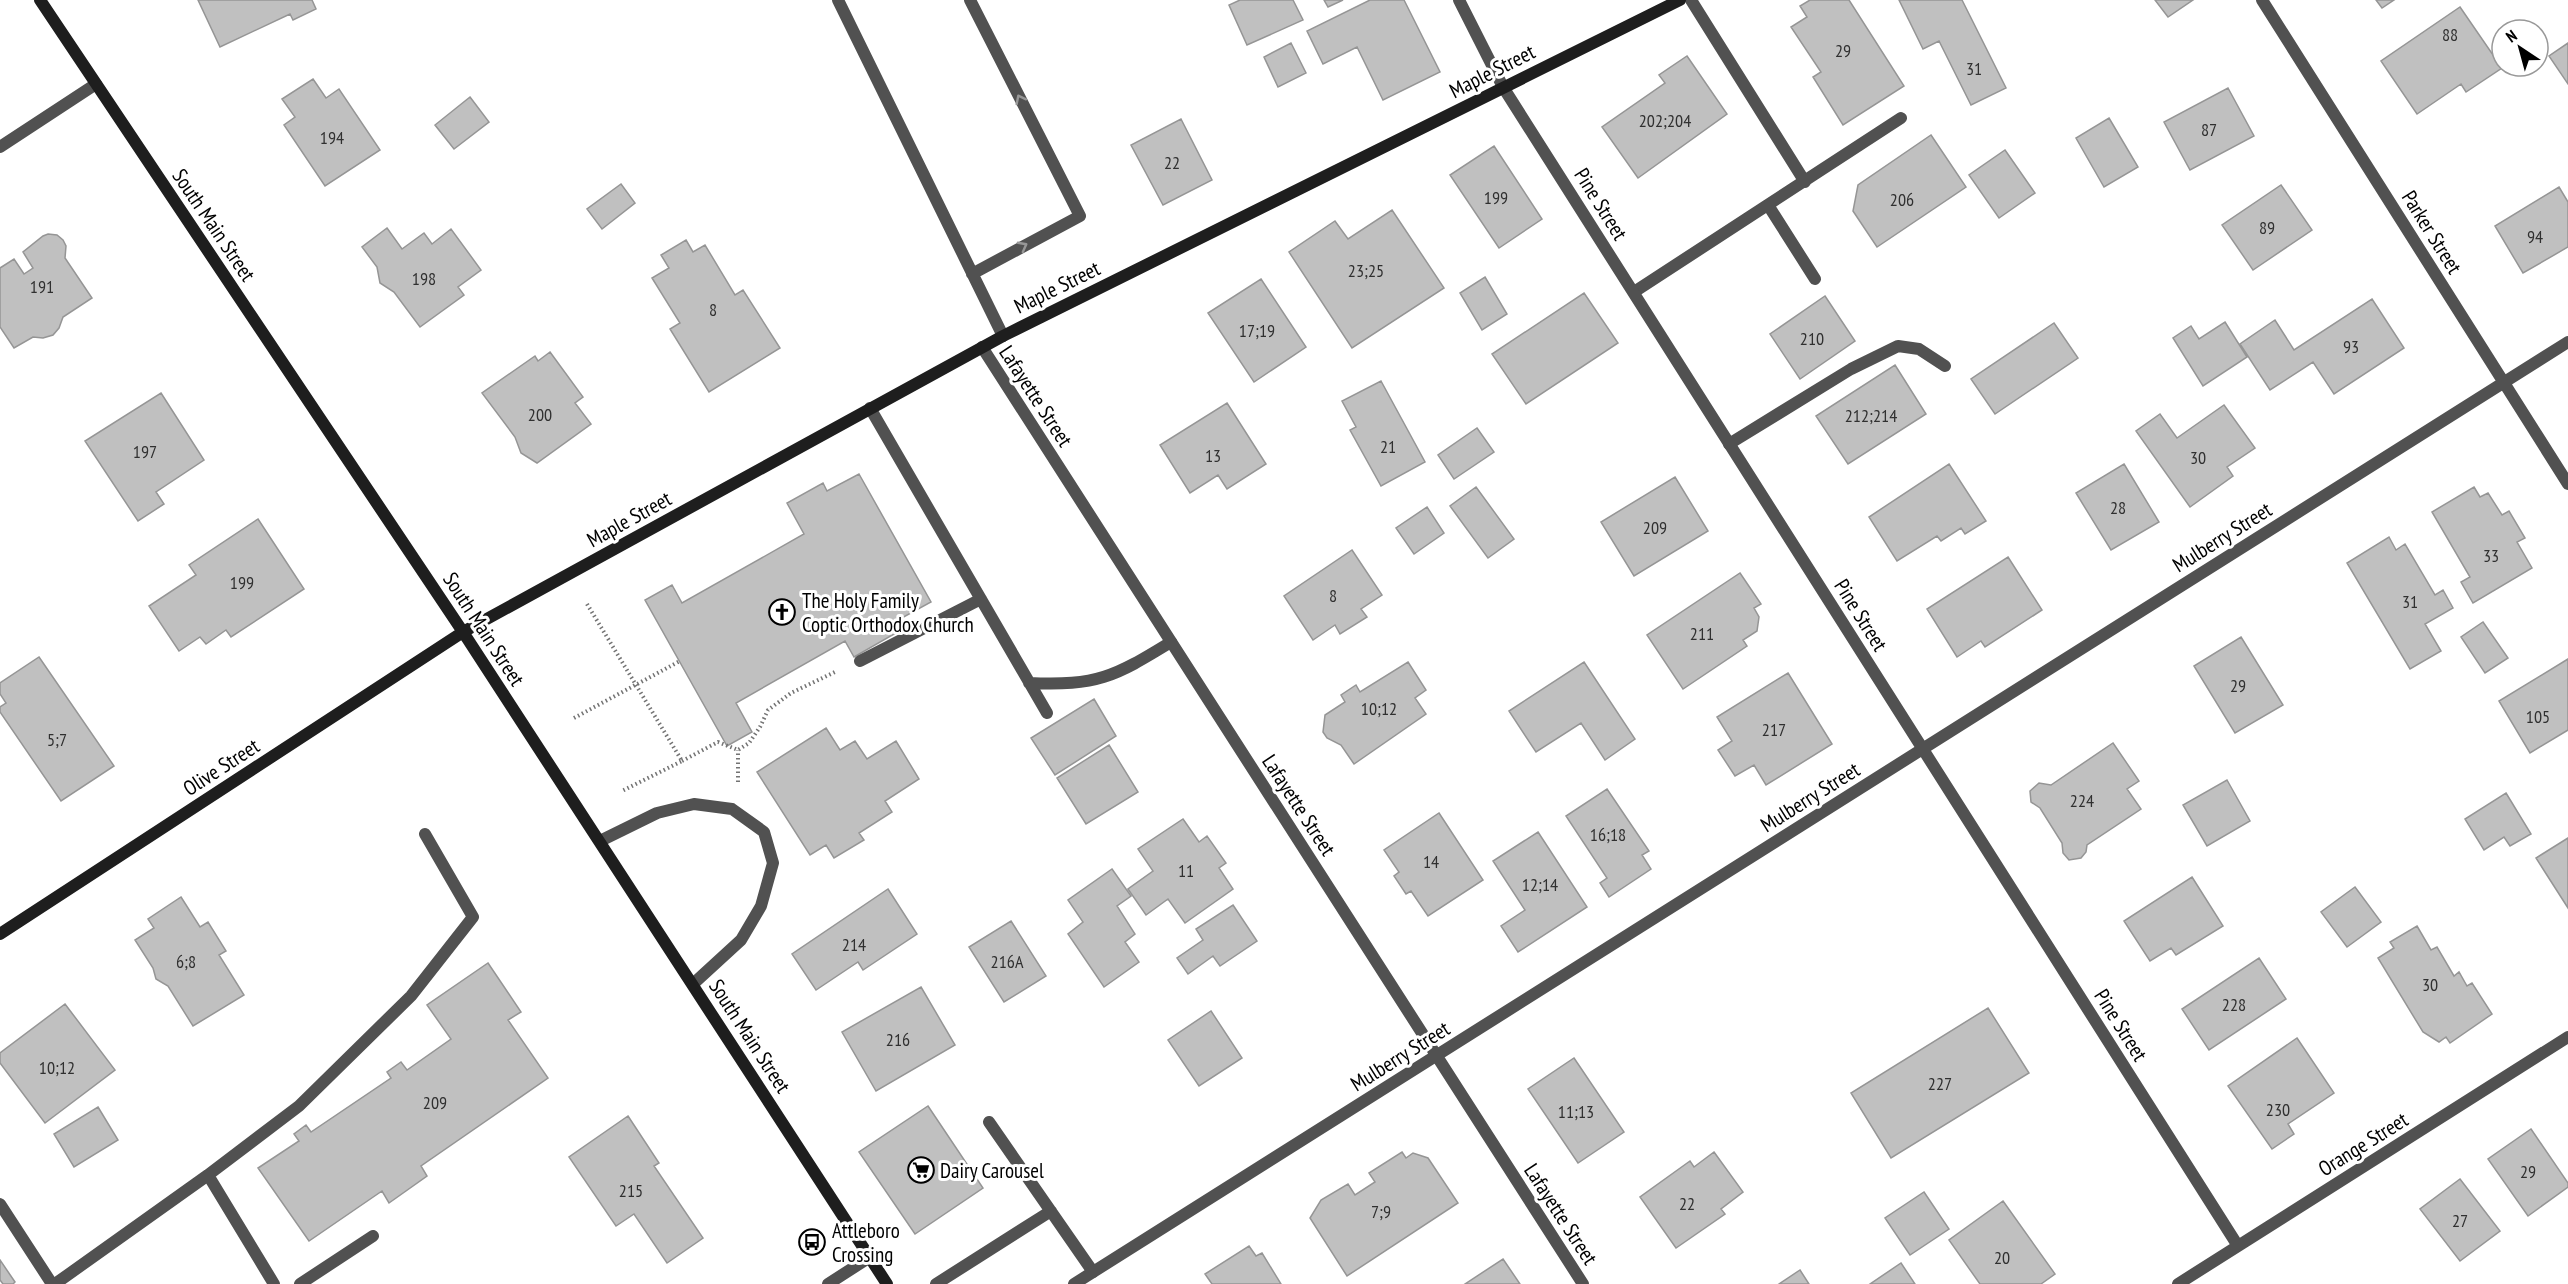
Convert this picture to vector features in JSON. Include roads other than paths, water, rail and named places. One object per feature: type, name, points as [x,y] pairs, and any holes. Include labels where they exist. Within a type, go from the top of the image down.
[{"type":"main road","name":"South Main Street","points":[[40,0],[463,632],[887,1284]]},
{"type":"main road","name":"Maple Street","points":[[463,632],[1003,336],[1680,0]]},
{"type":"main road","name":"Olive Street","points":[[0,934],[463,632]]},
{"type":"street","points":[[838,0],[1003,336]]},
{"type":"street","points":[[970,0],[1080,216],[972,274]]},
{"type":"street","name":"Pine Street","points":[[1459,0],[1503,87],[2238,1246]]},
{"type":"street","points":[[1691,0],[1805,182]]},
{"type":"street","name":"Parker Street","points":[[2262,0],[2568,484]]},
{"type":"street","points":[[0,147],[96,84]]},
{"type":"street","points":[[1634,292],[1901,117]]},
{"type":"street","points":[[1768,205],[1815,279]]},
{"type":"street","name":"Mulberry Street","points":[[1074,1284],[2568,342]]},
{"type":"street","points":[[1729,444],[1851,369],[1898,346],[1919,349],[1945,366]]},
{"type":"street","name":"Lafayette Street","points":[[982,347],[1583,1284]]},
{"type":"street","points":[[870,408],[1047,713]]},
{"type":"street","points":[[860,661],[981,599]]},
{"type":"street","points":[[1029,683],[1097,681],[1130,667],[1171,642]]},
{"type":"street","points":[[600,842],[657,813],[694,804],[732,809],[764,832],[772,862],[761,906],[741,940],[693,984]]},
{"type":"street","points":[[0,1204],[54,1284],[208,1175],[307,1099],[411,996],[473,917],[425,834]]},
{"type":"street","name":"Orange Street","points":[[2178,1284],[2568,1037]]},
{"type":"street","points":[[989,1122],[1093,1272]]},
{"type":"street","points":[[208,1175],[274,1284]]},
{"type":"street","points":[[936,1284],[1051,1211]]},
{"type":"street","points":[[300,1284],[373,1236]]},
{"type":"street","points":[[828,1284],[870,1257]]},
{"type":"place","name":"The Holy Family Coptic Orthodox Church","points":[[782,612]]},
{"type":"place","name":"Dairy Carousel","points":[[921,1170]]},
{"type":"place","name":"Attleboro Crossing","points":[[812,1242]]}]
